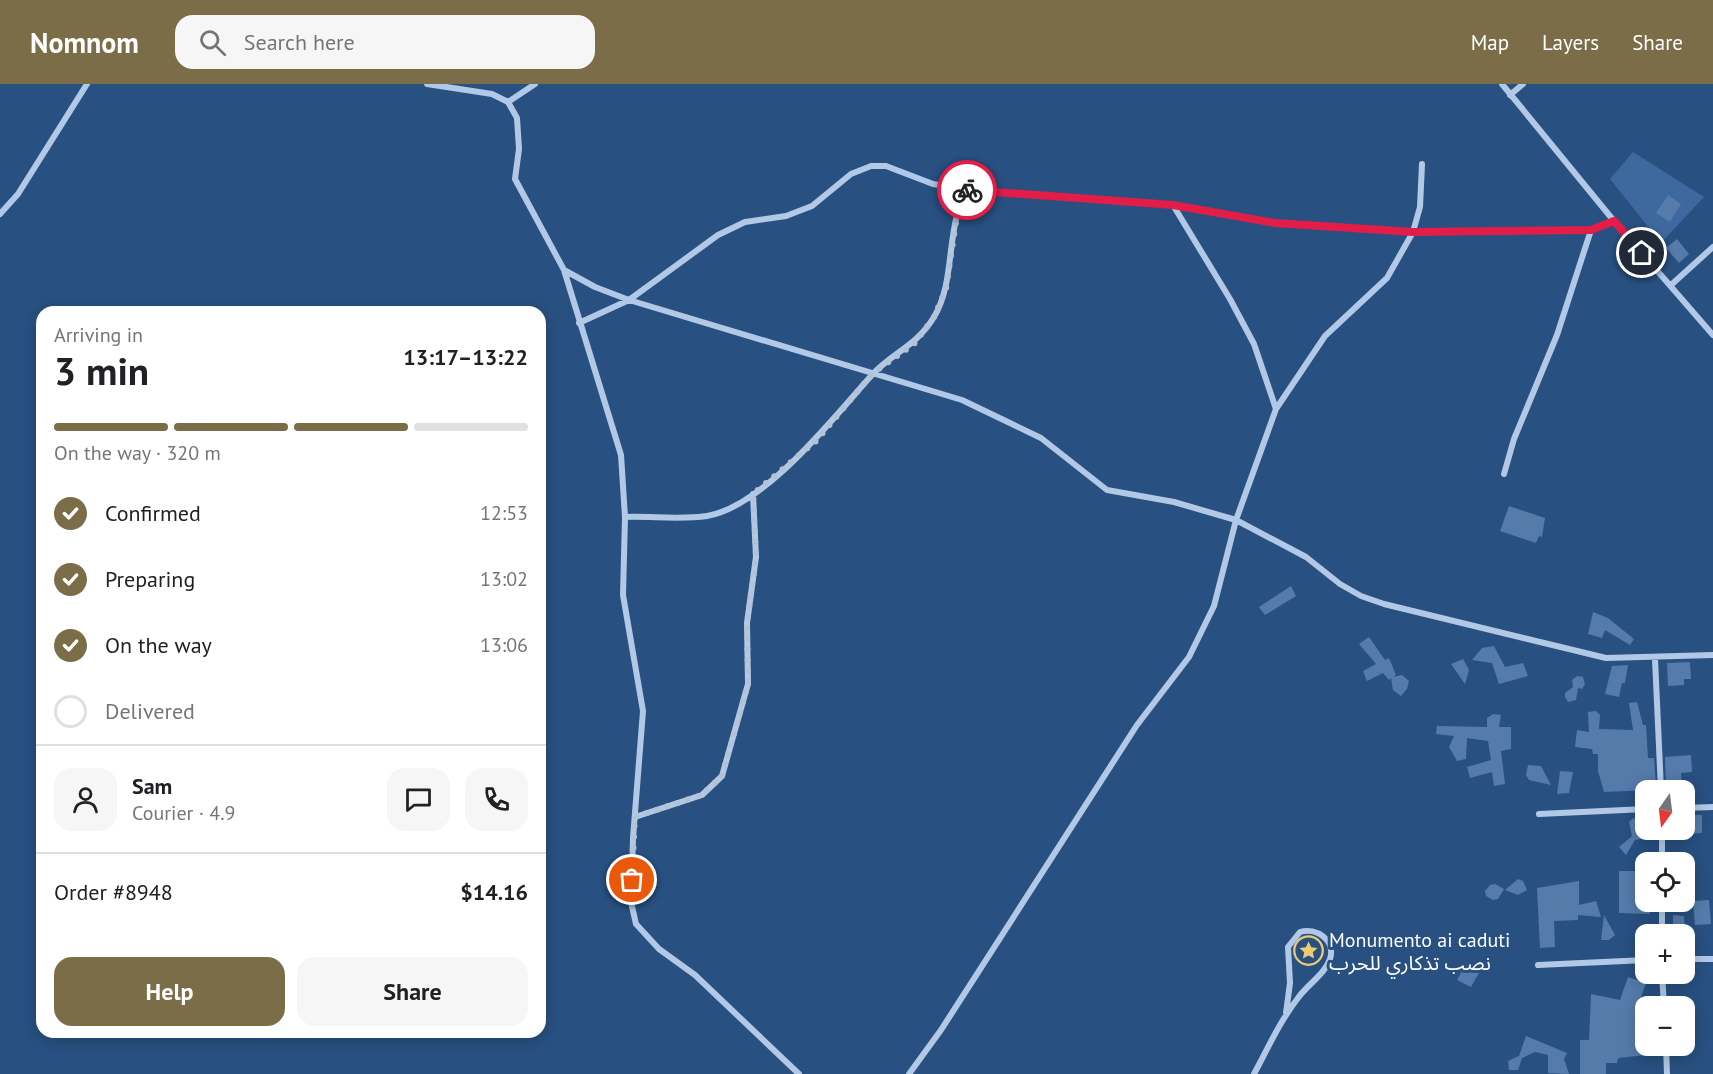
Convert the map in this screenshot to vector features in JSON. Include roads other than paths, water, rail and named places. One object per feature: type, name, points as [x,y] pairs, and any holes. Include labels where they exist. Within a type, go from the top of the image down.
[{"type":"street","points":[[0,214],[18,194],[87,84]]},
{"type":"street","points":[[427,84],[492,94],[508,102],[517,118],[519,149],[515,179],[564,270],[621,456],[625,517],[623,595],[643,711],[631,902],[636,924],[659,950],[695,975],[799,1074]]},
{"type":"street","points":[[508,102],[536,84]]},
{"type":"street","points":[[1502,84],[1614,221],[1713,335]]},
{"type":"street","points":[[1510,95],[1523,84]]},
{"type":"street","points":[[909,1074],[941,1030],[1137,725],[1189,657],[1214,606],[1236,520],[1276,409],[1325,336],[1387,278],[1413,232],[1420,207],[1422,164]]},
{"type":"street","points":[[579,323],[630,300],[718,235],[745,222],[786,216],[812,206],[851,174],[871,166],[886,166],[933,184],[967,190],[1173,205],[1275,223],[1413,232],[1591,230],[1614,221]]},
{"type":"street","points":[[625,517],[706,516],[728,510],[753,494],[816,441],[873,373],[914,344],[934,317],[946,289],[957,216],[967,190]]},
{"type":"street","points":[[1173,205],[1230,299],[1254,344],[1276,409]]},
{"type":"street","points":[[1504,474],[1514,439],[1557,335],[1591,230]]},
{"type":"street","points":[[1671,285],[1713,247]]},
{"type":"street","points":[[564,270],[595,287],[630,300],[962,400],[1041,438],[1107,490],[1174,502],[1236,520],[1306,557],[1340,584],[1361,596],[1383,604],[1606,658],[1655,659],[1713,655]]},
{"type":"street","points":[[635,817],[702,795],[722,776],[748,684],[747,623],[756,557],[753,494]]},
{"type":"street","points":[[1655,659],[1661,780]]},
{"type":"street","points":[[1695,808],[1713,807]]},
{"type":"street","points":[[1539,814],[1635,810]]},
{"type":"street","points":[[1254,1074],[1287,1013],[1331,957],[1327,940],[1317,932],[1300,932],[1288,947],[1290,983],[1287,1013]]},
{"type":"street","points":[[1695,959],[1713,959]]},
{"type":"street","points":[[1538,964],[1635,960]]},
{"type":"street","points":[[1666,1056],[1667,1074]]},
{"type":"place","name":"Monumento ai caduti نصب تذكاري للحرب","points":[[1308,951]]}]
